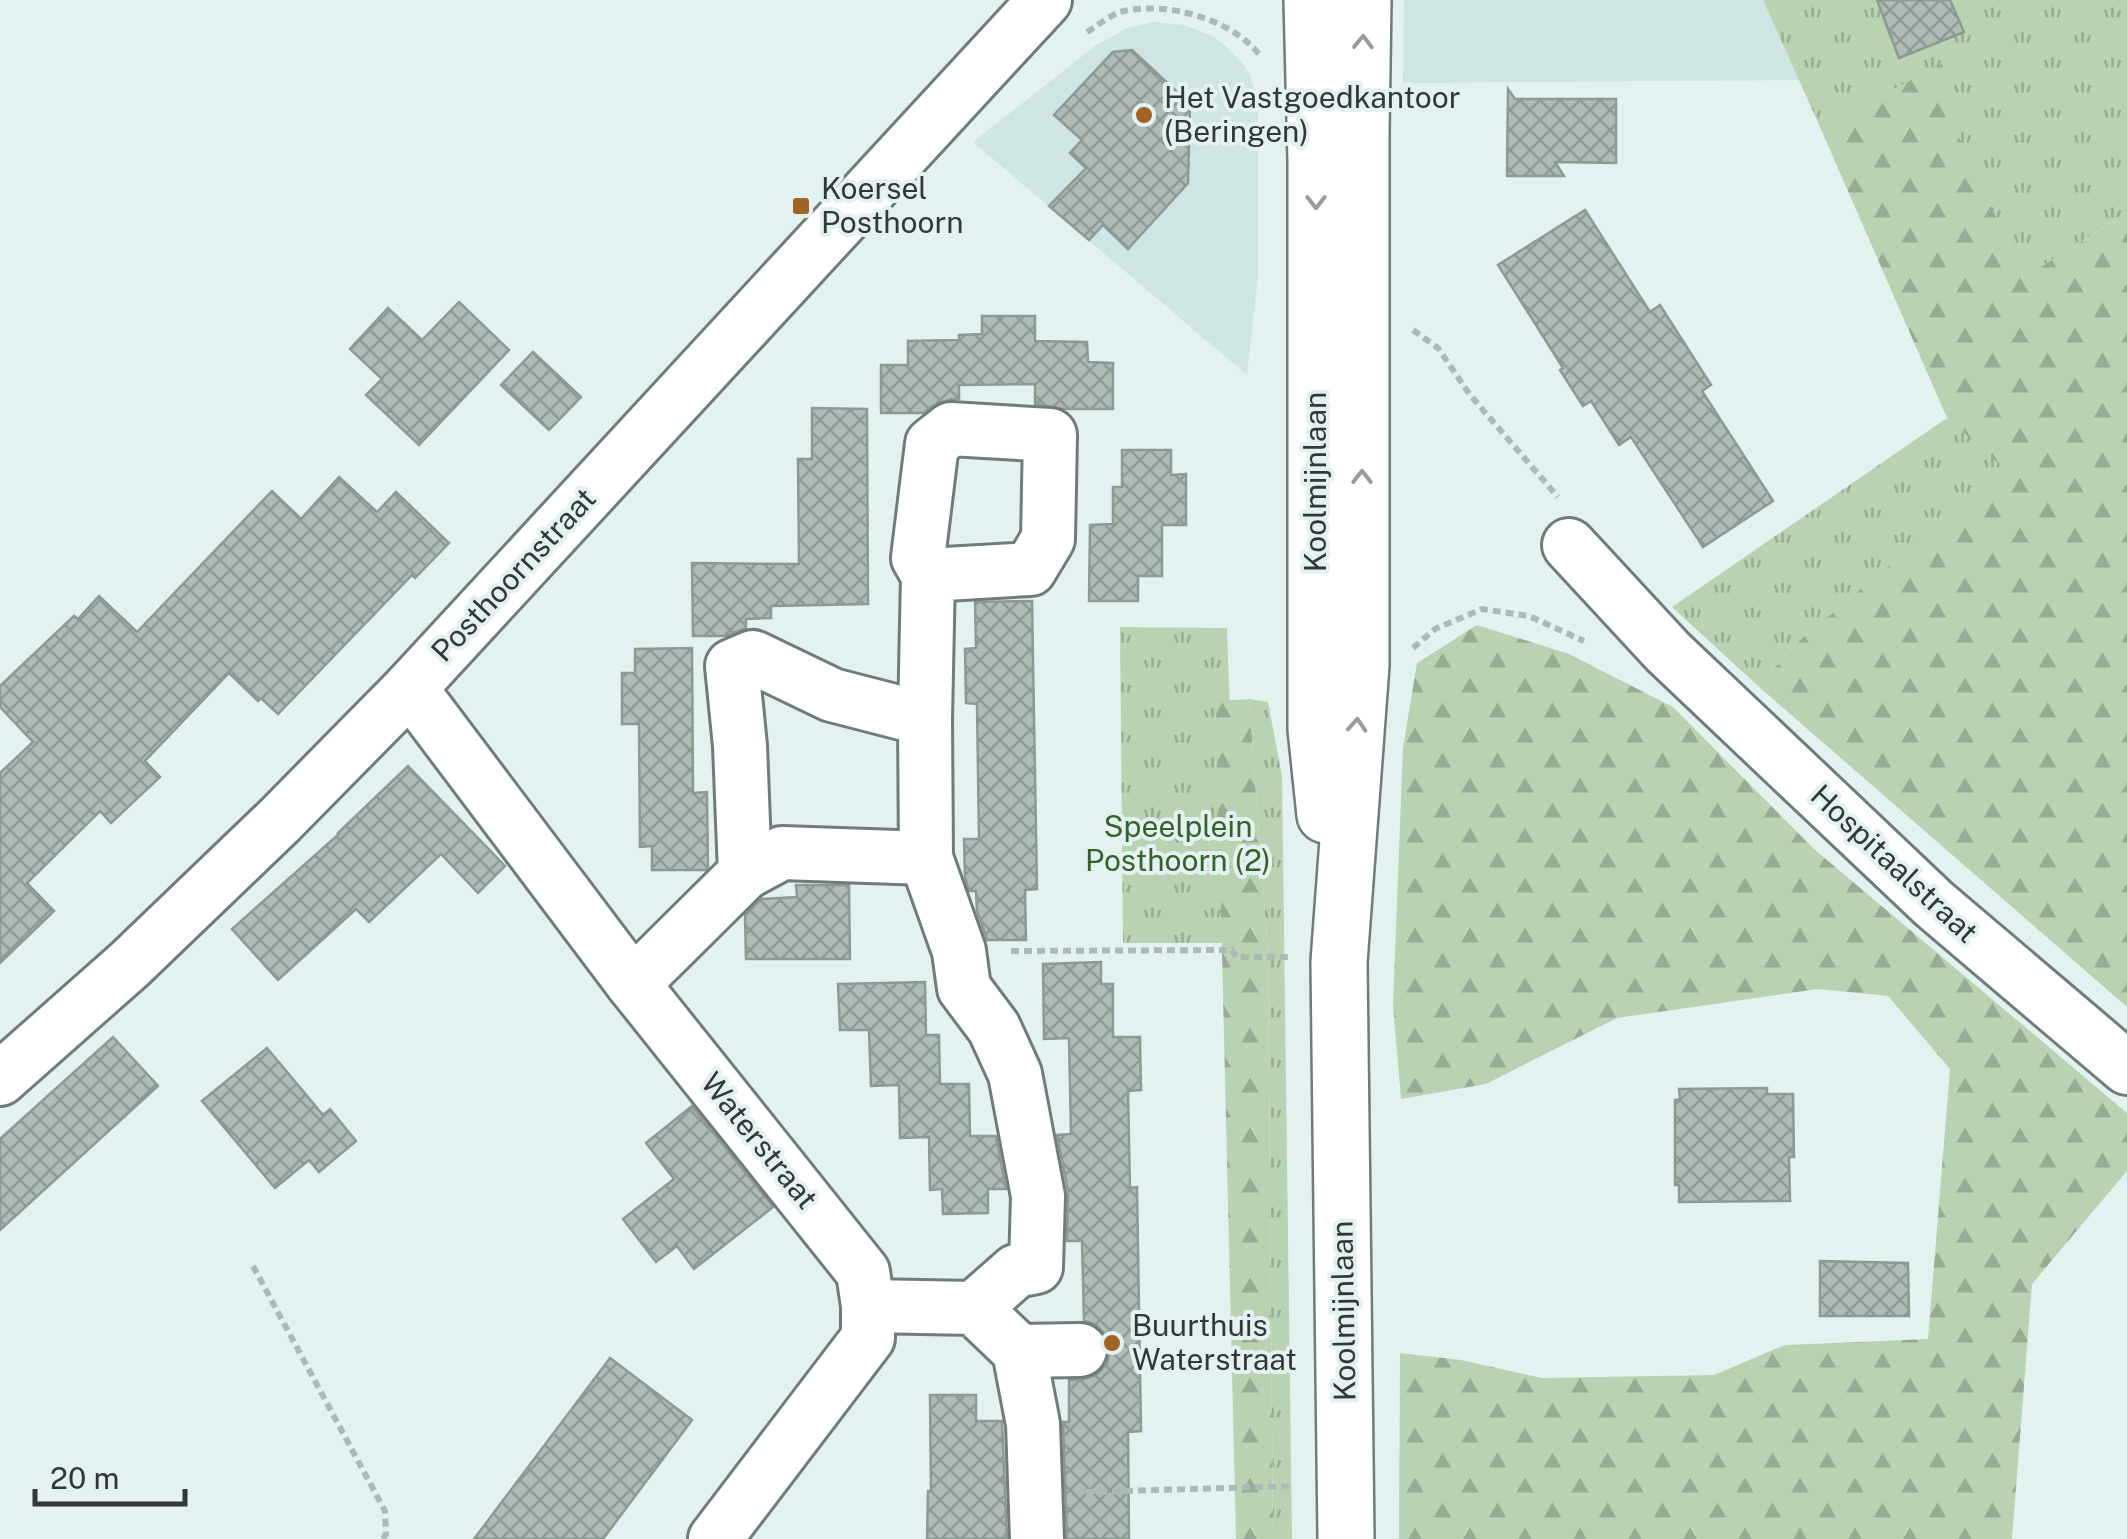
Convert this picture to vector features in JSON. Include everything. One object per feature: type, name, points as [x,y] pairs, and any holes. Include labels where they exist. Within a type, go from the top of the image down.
[{"type":"main road","name":"Koolmijnlaan","points":[[1312,0],[1318,959],[1346,1539]]},
{"type":"main road","name":"Koolmijnlaan","points":[[1318,959],[1361,665],[1364,0]]},
{"type":"street","name":"Posthoornstraat","points":[[0,1079],[130,964],[410,688],[1045,0]]},
{"type":"street","name":"Posthoornstraat","points":[[1004,47],[1086,16]]},
{"type":"street","name":"Hospitaalstraat","points":[[1569,545],[1668,652],[1934,904],[2127,1068]]},
{"type":"street","points":[[715,1539],[868,1338],[868,1306],[974,1308],[1016,1271],[1036,1268],[1038,1196],[1015,1074],[994,1028],[964,988],[959,952],[926,858],[928,575]]},
{"type":"street","points":[[745,873],[732,666],[753,657],[832,695],[925,719]]},
{"type":"street","name":"Waterstraat","points":[[410,688],[634,984],[863,1272],[868,1306]]},
{"type":"street","points":[[634,984],[745,873],[782,853],[926,858]]},
{"type":"street","points":[[974,1308],[1019,1351],[1034,1424],[1036,1516]]},
{"type":"street","points":[[1019,1351],[1080,1350]]},
{"type":"path","points":[[1086,16],[1157,4],[1211,18],[1249,41],[1269,69]]},
{"type":"path","points":[[1414,330],[1438,348],[1470,395],[1566,507],[1569,545]]},
{"type":"path","points":[[1407,653],[1434,629],[1482,609],[1529,616],[1597,646],[1668,652]]},
{"type":"path","points":[[959,952],[1232,950],[1236,958],[1318,959]]},
{"type":"path","points":[[253,1266],[385,1511],[383,1539]]},
{"type":"path","points":[[1036,1516],[1300,1486]]},
{"type":"shaded area","points":[[1404,0],[1763,0],[1799,80],[1403,83]]},
{"type":"shaded area","points":[[1154,22],[1185,25],[1225,45],[1245,66],[1258,101],[1258,277],[1247,375],[973,142],[1095,46],[1127,28]]},
{"type":"green space","points":[[1763,0],[2127,0],[2127,212],[2024,278],[1951,122],[1942,65],[1820,127]]},
{"type":"green space","points":[[1942,64],[1952,122],[2024,278],[2127,212],[2127,1007],[1758,686],[1800,640],[2005,469],[1947,418],[1820,127]]},
{"type":"green space","points":[[1947,418],[2006,469],[1800,640],[1758,686],[1672,607]]},
{"type":"green space","points":[[1477,625],[1569,654],[1673,707],[1814,849],[2127,1113],[2127,1171],[2032,1284],[2012,1539],[1399,1539],[1400,1353],[1461,1360],[1542,1378],[1714,1375],[1785,1345],[1928,1339],[1950,1069],[1888,996],[1818,989],[1617,1018],[1486,1084],[1401,1099],[1393,1005],[1403,748],[1417,663]]},
{"type":"green space","name":"Speelplein Posthoorn (2)","points":[[1120,627],[1227,628],[1238,943],[1123,943]]},
{"type":"green space","points":[[1249,699],[1268,702],[1282,776],[1292,1539],[1273,1539],[1268,954]]},
{"type":"green space","points":[[1249,699],[1268,954],[1273,1539],[1236,1539],[1216,701]]},
{"type":"building","points":[[1877,0],[1950,0],[1964,32],[1899,58]]},
{"type":"building","points":[[1132,50],[1190,104],[1188,183],[1128,249],[1103,225],[1089,240],[1049,206],[1086,168],[1070,153],[1082,140],[1054,115],[1113,52]]},
{"type":"building","points":[[1508,89],[1515,99],[1616,99],[1616,163],[1555,162],[1564,176],[1507,176]]},
{"type":"building","points":[[1585,210],[1650,312],[1660,305],[1711,385],[1702,391],[1773,501],[1703,547],[1631,437],[1619,445],[1591,401],[1583,406],[1498,265]]},
{"type":"building","points":[[459,302],[509,350],[419,445],[366,395],[382,379],[350,349],[388,308],[422,340]]},
{"type":"building","points":[[982,316],[1035,316],[1035,341],[1087,342],[1088,362],[1113,363],[1113,409],[1063,409],[1035,404],[1035,384],[959,385],[959,399],[934,405],[923,413],[881,413],[881,365],[908,365],[908,341],[959,340],[959,335],[982,334]]},
{"type":"building","points":[[533,352],[581,397],[549,430],[501,385]]},
{"type":"building","points":[[812,408],[867,409],[868,604],[771,606],[771,618],[746,619],[746,628],[726,636],[693,636],[692,563],[799,564],[798,459],[812,459]]},
{"type":"building","points":[[1122,450],[1171,450],[1171,475],[1186,474],[1186,525],[1162,525],[1162,576],[1138,576],[1138,601],[1089,601],[1090,525],[1113,524],[1113,487],[1122,487]]},
{"type":"building","points":[[339,477],[377,512],[396,492],[449,543],[415,578],[412,575],[278,714],[229,673],[145,761],[160,777],[111,823],[100,811],[27,883],[54,911],[0,963],[0,773],[33,742],[0,707],[0,686],[99,596],[137,632],[272,491],[301,519]]},
{"type":"building","points":[[1032,601],[1037,889],[1025,890],[1026,940],[987,940],[977,911],[976,891],[969,891],[965,877],[964,839],[979,839],[977,704],[966,703],[965,649],[976,648],[975,602]]},
{"type":"building","points":[[692,648],[693,793],[707,792],[708,867],[652,870],[652,846],[640,847],[639,724],[622,724],[622,673],[635,673],[635,649]]},
{"type":"building","points":[[408,766],[505,866],[478,893],[441,854],[369,922],[356,909],[278,980],[232,929],[339,834]]},
{"type":"building","points":[[796,885],[849,885],[850,959],[746,959],[745,915],[761,899],[797,897]]},
{"type":"building","points":[[1101,962],[1101,984],[1113,984],[1113,1037],[1140,1037],[1141,1090],[1128,1091],[1130,1188],[1137,1187],[1141,1431],[1128,1432],[1129,1539],[1067,1539],[1063,1422],[1069,1422],[1069,1380],[1096,1375],[1107,1364],[1110,1349],[1105,1334],[1095,1324],[1084,1321],[1082,1241],[1067,1241],[1068,1191],[1057,1135],[1071,1134],[1069,1038],[1044,1039],[1043,964]]},
{"type":"building","points":[[925,982],[926,1035],[939,1035],[940,1084],[969,1084],[970,1136],[996,1136],[1006,1189],[988,1189],[988,1213],[943,1214],[942,1189],[930,1190],[929,1137],[900,1138],[899,1085],[871,1086],[869,1030],[840,1030],[838,984]]},
{"type":"building","points":[[113,1037],[158,1086],[0,1230],[0,1139]]},
{"type":"building","points":[[267,1048],[323,1115],[330,1109],[356,1141],[319,1172],[309,1160],[275,1188],[202,1101]]},
{"type":"building","points":[[1767,1088],[1767,1094],[1793,1094],[1790,1201],[1679,1202],[1679,1185],[1675,1185],[1675,1100],[1680,1099],[1679,1089]]},
{"type":"building","points":[[692,1106],[773,1207],[694,1269],[677,1246],[656,1262],[623,1219],[674,1179],[646,1143]]},
{"type":"building","points":[[1820,1261],[1908,1263],[1909,1316],[1820,1316]]},
{"type":"building","points":[[610,1358],[692,1420],[603,1539],[474,1539]]},
{"type":"building","points":[[930,1395],[976,1395],[976,1421],[1002,1421],[1007,1539],[927,1539]]},
{"type":"place","name":"Het Vastgoedkantoor (Beringen)","points":[[1144,115]]},
{"type":"place","name":"Koersel Posthoorn","points":[[801,206]]},
{"type":"place","name":"Buurthuis Waterstraat","points":[[1112,1343]]}]
